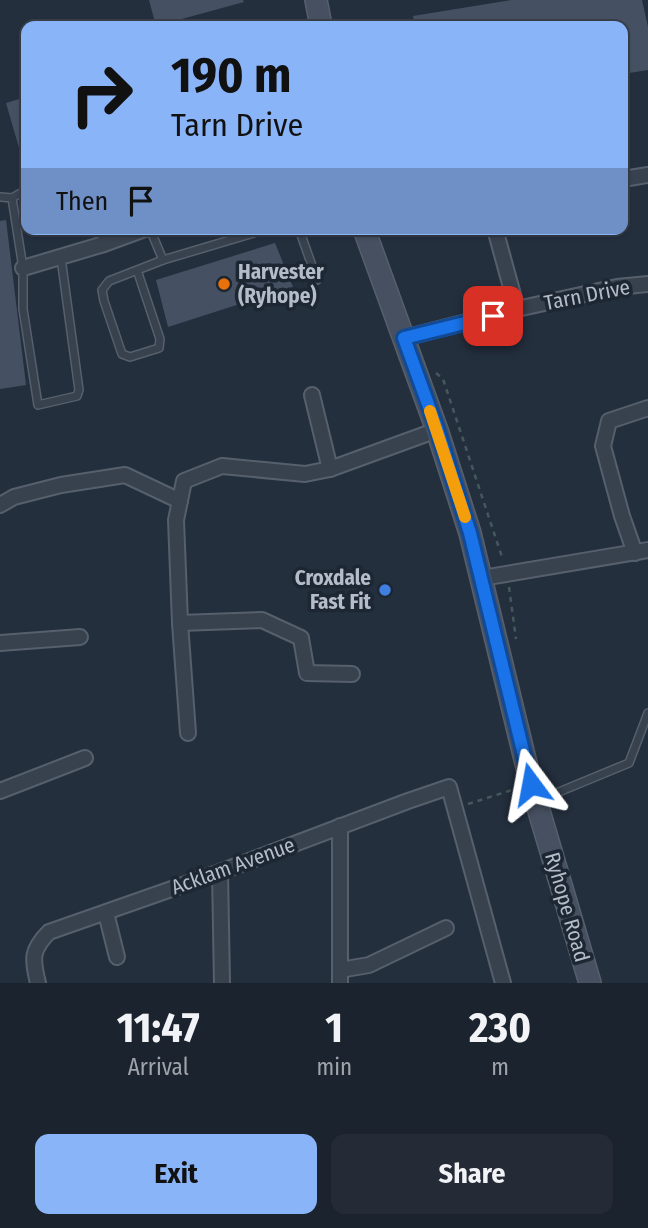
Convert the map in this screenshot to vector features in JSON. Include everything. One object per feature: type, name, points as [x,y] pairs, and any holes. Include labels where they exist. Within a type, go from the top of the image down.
[{"type":"main road","points":[[316,0],[320,21]]},
{"type":"main road","name":"Ryhope Road","points":[[366,235],[437,429],[470,533],[533,793],[590,983]]},
{"type":"street","points":[[628,178],[648,175]]},
{"type":"street","points":[[23,268],[129,235]]},
{"type":"street","points":[[497,235],[517,309]]},
{"type":"street","name":"Tarn Drive","points":[[404,338],[517,309],[617,287],[648,284]]},
{"type":"street","points":[[312,395],[330,469]]},
{"type":"street","points":[[482,578],[642,552],[622,516],[603,446],[609,421],[648,408]]},
{"type":"street","points":[[188,733],[176,520],[184,481],[222,466],[305,474],[330,469],[437,429]]},
{"type":"street","points":[[0,505],[14,497],[61,485],[125,475],[180,501]]},
{"type":"street","points":[[180,623],[262,620],[301,638],[307,673],[352,674]]},
{"type":"street","points":[[0,643],[80,637]]},
{"type":"street","points":[[0,791],[85,758]]},
{"type":"street","name":"Acklam Avenue","points":[[38,983],[34,965],[37,944],[49,932],[449,788],[455,808]]},
{"type":"street","points":[[455,808],[503,983]]},
{"type":"street","points":[[340,826],[340,977],[446,928]]},
{"type":"street","points":[[220,872],[222,983]]},
{"type":"street","points":[[106,912],[117,957]]},
{"type":"lane","points":[[1,197],[12,198],[21,193]]},
{"type":"lane","points":[[12,198],[23,268],[23,309],[38,405],[77,396],[79,390],[61,258]]},
{"type":"lane","points":[[102,235],[104,244]]},
{"type":"lane","points":[[153,235],[163,260]]},
{"type":"lane","points":[[137,270],[160,339],[159,348],[130,357],[122,354],[104,301],[102,290],[109,281],[137,270],[163,260],[247,235]]},
{"type":"lane","points":[[301,235],[317,280]]},
{"type":"lane","points":[[533,793],[629,763],[648,713]]},
{"type":"path","points":[[455,808],[533,793]]},
{"type":"building","points":[[149,0],[244,2],[174,21],[155,21]]},
{"type":"building","points":[[511,0],[642,0],[648,27],[648,70],[628,73],[628,21],[414,21],[413,16]]},
{"type":"building","points":[[21,98],[21,155],[6,103]]},
{"type":"building","points":[[6,220],[26,385],[0,389],[0,221]]},
{"type":"building","name":"Harvester (Ryhope)","points":[[275,243],[293,287],[168,327],[156,280]]},
{"type":"slow traffic","points":[[430,411],[465,517]]},
{"type":"place","name":"Harvester (Ryhope)","points":[[224,284]]},
{"type":"place","name":"Croxdale Fast Fit","points":[[385,590]]},
{"type":"route","points":[[493,316],[404,338],[470,533],[531,784]]}]
